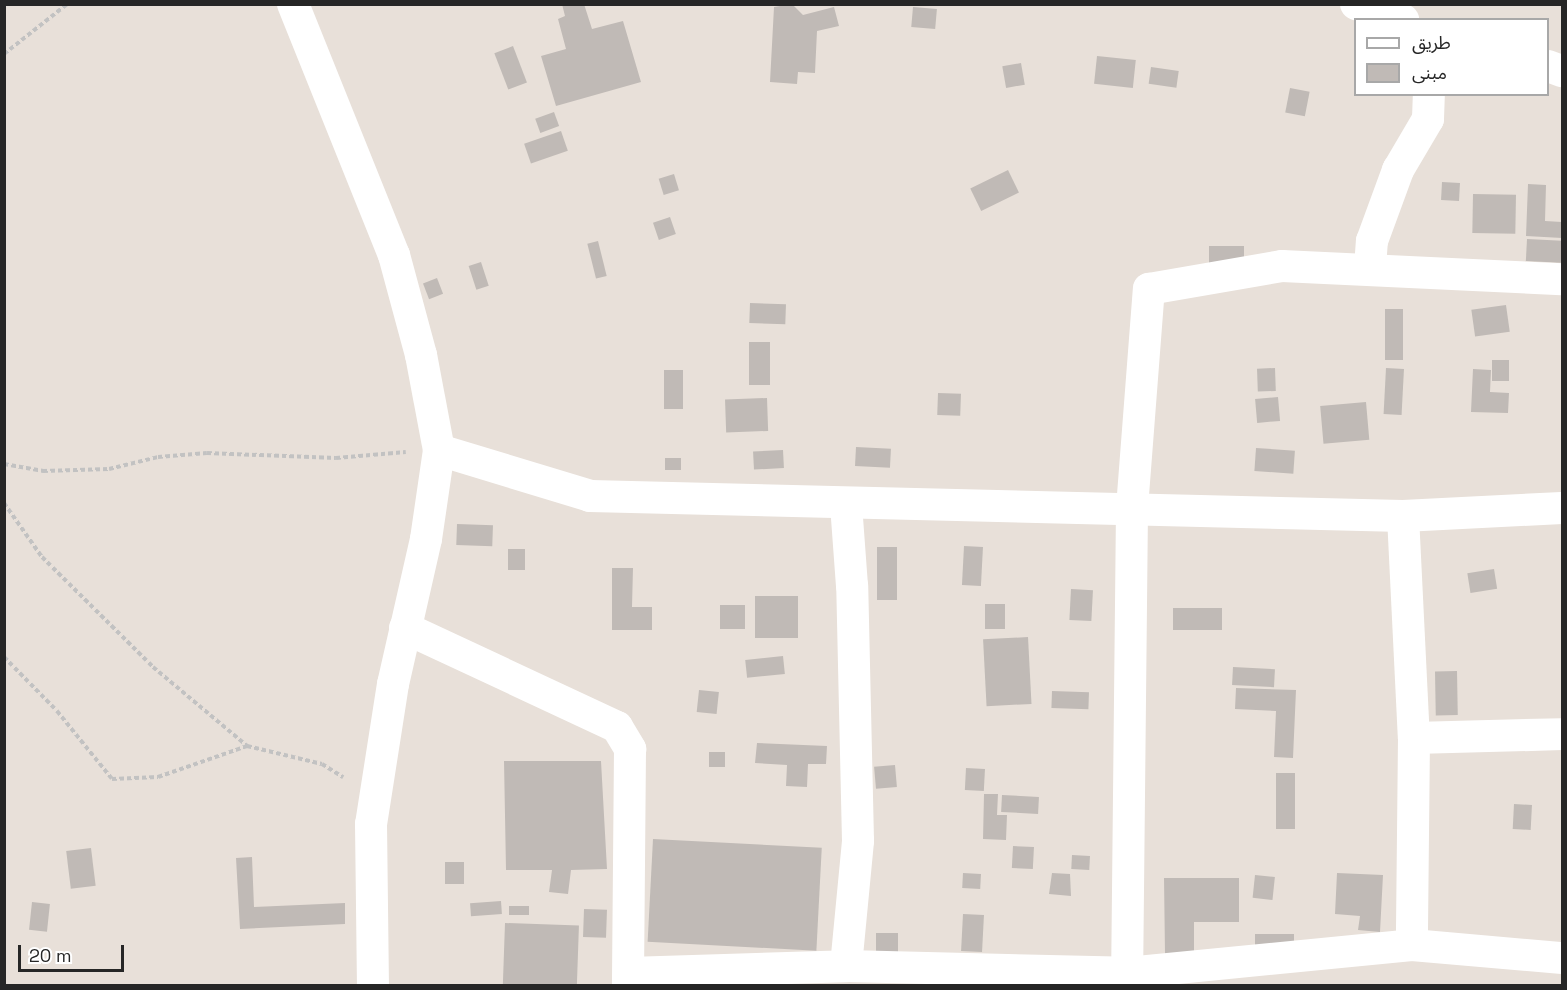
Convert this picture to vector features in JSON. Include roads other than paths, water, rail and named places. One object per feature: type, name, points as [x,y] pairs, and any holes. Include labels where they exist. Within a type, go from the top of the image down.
[{"type":"street","points":[[293,4],[394,255],[421,355],[439,450],[426,539],[405,628],[371,824],[373,986]]},
{"type":"street","points":[[1356,4],[1397,18]]},
{"type":"street","points":[[1370,268],[1372,241],[1398,170],[1428,119],[1430,96]]},
{"type":"street","points":[[1127,979],[1132,507],[1149,289],[1282,266],[1370,268],[1563,279]]},
{"type":"street","points":[[439,450],[590,496],[846,504],[1132,507],[1403,516],[1563,508]]},
{"type":"street","points":[[846,504],[853,597],[858,842],[846,966]]},
{"type":"street","points":[[1403,516],[1414,738],[1412,945]]},
{"type":"street","points":[[405,628],[617,727],[630,749],[628,979],[846,966],[1127,979],[1412,945],[1563,958]]},
{"type":"street","points":[[1414,738],[1563,734]]}]
